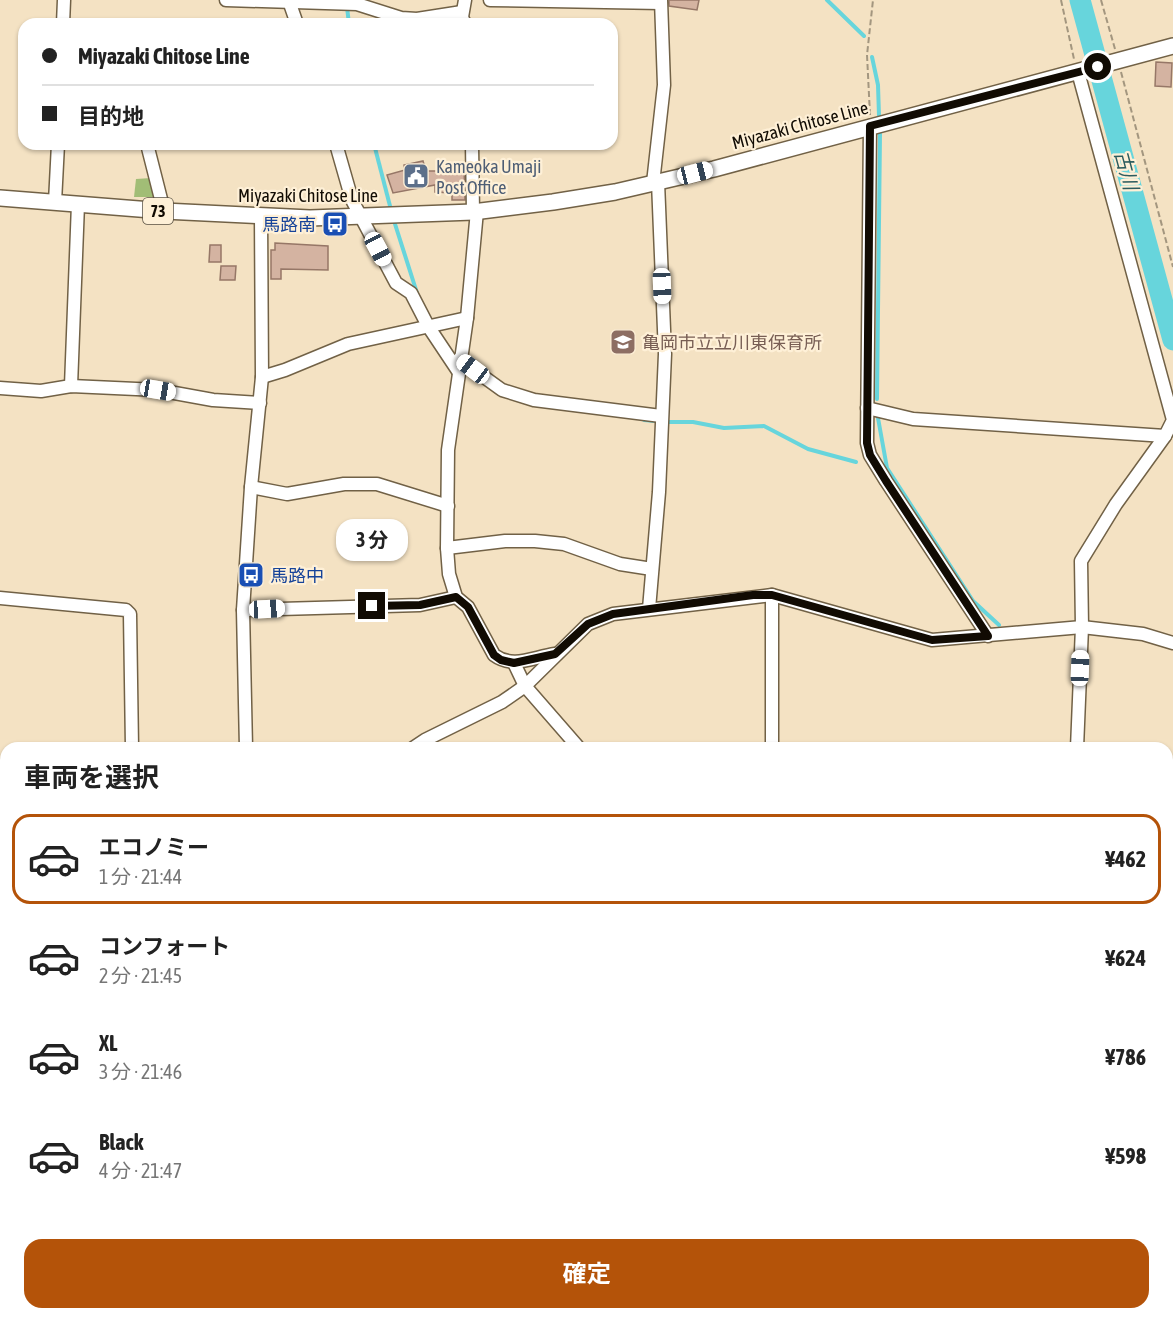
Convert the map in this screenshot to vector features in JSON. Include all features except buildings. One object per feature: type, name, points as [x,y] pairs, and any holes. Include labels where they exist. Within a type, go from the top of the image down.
[{"type":"main road","name":"Miyazaki Chitose Line","points":[[0,198],[261,216],[361,216],[475,211],[553,202],[656,183],[1173,46]]},
{"type":"street","points":[[63,18],[64,0]]},
{"type":"street","points":[[226,0],[357,4],[401,18]]},
{"type":"street","points":[[490,0],[661,2],[664,85],[656,183],[665,354],[659,492],[649,609]]},
{"type":"street","points":[[288,1],[295,18]]},
{"type":"street","points":[[429,18],[464,12]]},
{"type":"street","points":[[1077,742],[1082,627],[1081,561],[1116,504],[1165,436],[1173,420],[1081,71]]},
{"type":"street","points":[[870,126],[867,443],[870,455],[988,636]]},
{"type":"street","points":[[55,202],[58,150]]},
{"type":"street","points":[[149,150],[164,211]]},
{"type":"street","points":[[338,150],[352,200],[396,283],[411,292],[428,326],[459,365],[502,390],[534,400],[661,416]]},
{"type":"street","points":[[471,150],[475,211],[467,318],[448,450],[449,574],[456,597],[468,607],[494,655],[501,660],[514,663],[555,654]]},
{"type":"street","points":[[71,386],[78,204]]},
{"type":"street","points":[[246,742],[243,610],[251,486],[262,376],[261,216]]},
{"type":"street","points":[[262,376],[285,370],[348,344],[467,318]]},
{"type":"street","points":[[0,388],[41,391],[71,386],[158,390],[213,400],[260,403]]},
{"type":"street","points":[[867,408],[913,419],[1165,436]]},
{"type":"street","points":[[251,486],[287,494],[344,484],[377,483],[448,506]]},
{"type":"street","points":[[447,548],[506,541],[564,544],[620,564],[652,570]]},
{"type":"street","points":[[772,595],[772,742]]},
{"type":"street","points":[[422,742],[502,702],[525,686],[588,624],[613,614],[649,609],[772,595],[932,640],[1082,627],[1143,634],[1173,643]]},
{"type":"street","points":[[243,610],[420,605],[456,597]]},
{"type":"street","points":[[0,598],[126,610],[130,614],[132,742]]},
{"type":"street","points":[[514,663],[525,686],[574,742]]},
{"type":"path","points":[[870,126],[867,55],[873,0]]},
{"type":"path","points":[[1061,0],[1081,71]]},
{"type":"path","points":[[1101,0],[1115,62],[1173,267]]},
{"type":"green space","points":[[151,178],[155,197],[134,197],[136,179]]},
{"type":"waterway","points":[[827,0],[864,36]]},
{"type":"waterway","name":"古川","points":[[1080,0],[1173,340]]},
{"type":"waterway","points":[[347,7],[348,18]]},
{"type":"waterway","points":[[872,57],[878,85],[879,116]]},
{"type":"waterway","points":[[877,399],[880,134]]},
{"type":"waterway","points":[[376,150],[390,206]]},
{"type":"waterway","points":[[395,224],[417,293]]},
{"type":"waterway","points":[[878,418],[887,468],[973,601],[999,625]]},
{"type":"waterway","points":[[644,420],[655,421]]},
{"type":"waterway","points":[[664,422],[693,422],[724,428],[764,426],[808,449],[856,462]]},
{"type":"place","name":"Kameoka Umaji Post Office","points":[[416,176]]},
{"type":"place","name":"馬路南","points":[[335,224]]},
{"type":"place","name":"亀岡市立立川東保育所","points":[[623,342]]},
{"type":"place","name":"馬路中","points":[[251,575]]},
{"type":"route","points":[[372,606],[420,605],[456,597],[468,607],[494,655],[501,660],[514,663],[555,654],[588,624],[613,614],[753,595],[772,595],[932,640],[988,636],[886,481],[870,455],[867,443],[870,126],[1098,67]]}]
